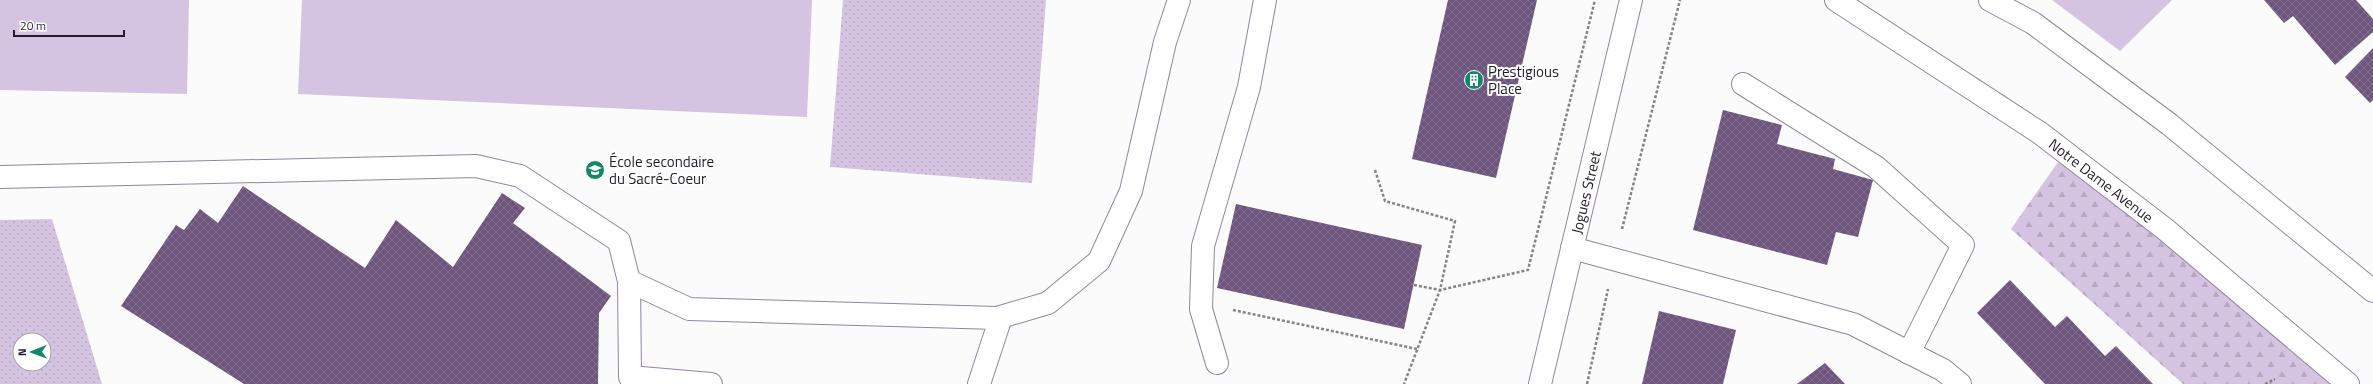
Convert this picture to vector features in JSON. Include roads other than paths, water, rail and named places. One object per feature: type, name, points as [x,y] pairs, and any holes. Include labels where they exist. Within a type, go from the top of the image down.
[{"type":"main road","points":[[629,281],[689,309],[1001,317],[1048,303],[1099,261],[1131,191],[1166,42],[1179,0]]},
{"type":"main road","points":[[1217,363],[1201,303],[1203,246],[1249,87],[1265,0]]},
{"type":"main road","name":"Jogues Street","points":[[1540,384],[1631,0]]},
{"type":"main road","name":"Notre Dame Avenue","points":[[1836,0],[2040,133],[2165,229],[2348,384]]},
{"type":"main road","points":[[1990,0],[2033,23],[2169,124],[2373,291]]},
{"type":"main road","points":[[1743,84],[1876,167],[1963,244],[1909,353]]},
{"type":"main road","points":[[0,177],[476,166],[520,176],[619,241],[629,281],[631,380],[710,384]]},
{"type":"main road","points":[[1572,248],[1853,324],[1943,370],[1960,384]]},
{"type":"main road","points":[[979,384],[1001,317]]},
{"type":"place","name":"Prestigious Place","points":[[1474,80]]},
{"type":"place","name":"École secondaire du Sacré-Coeur","points":[[595,170]]}]
